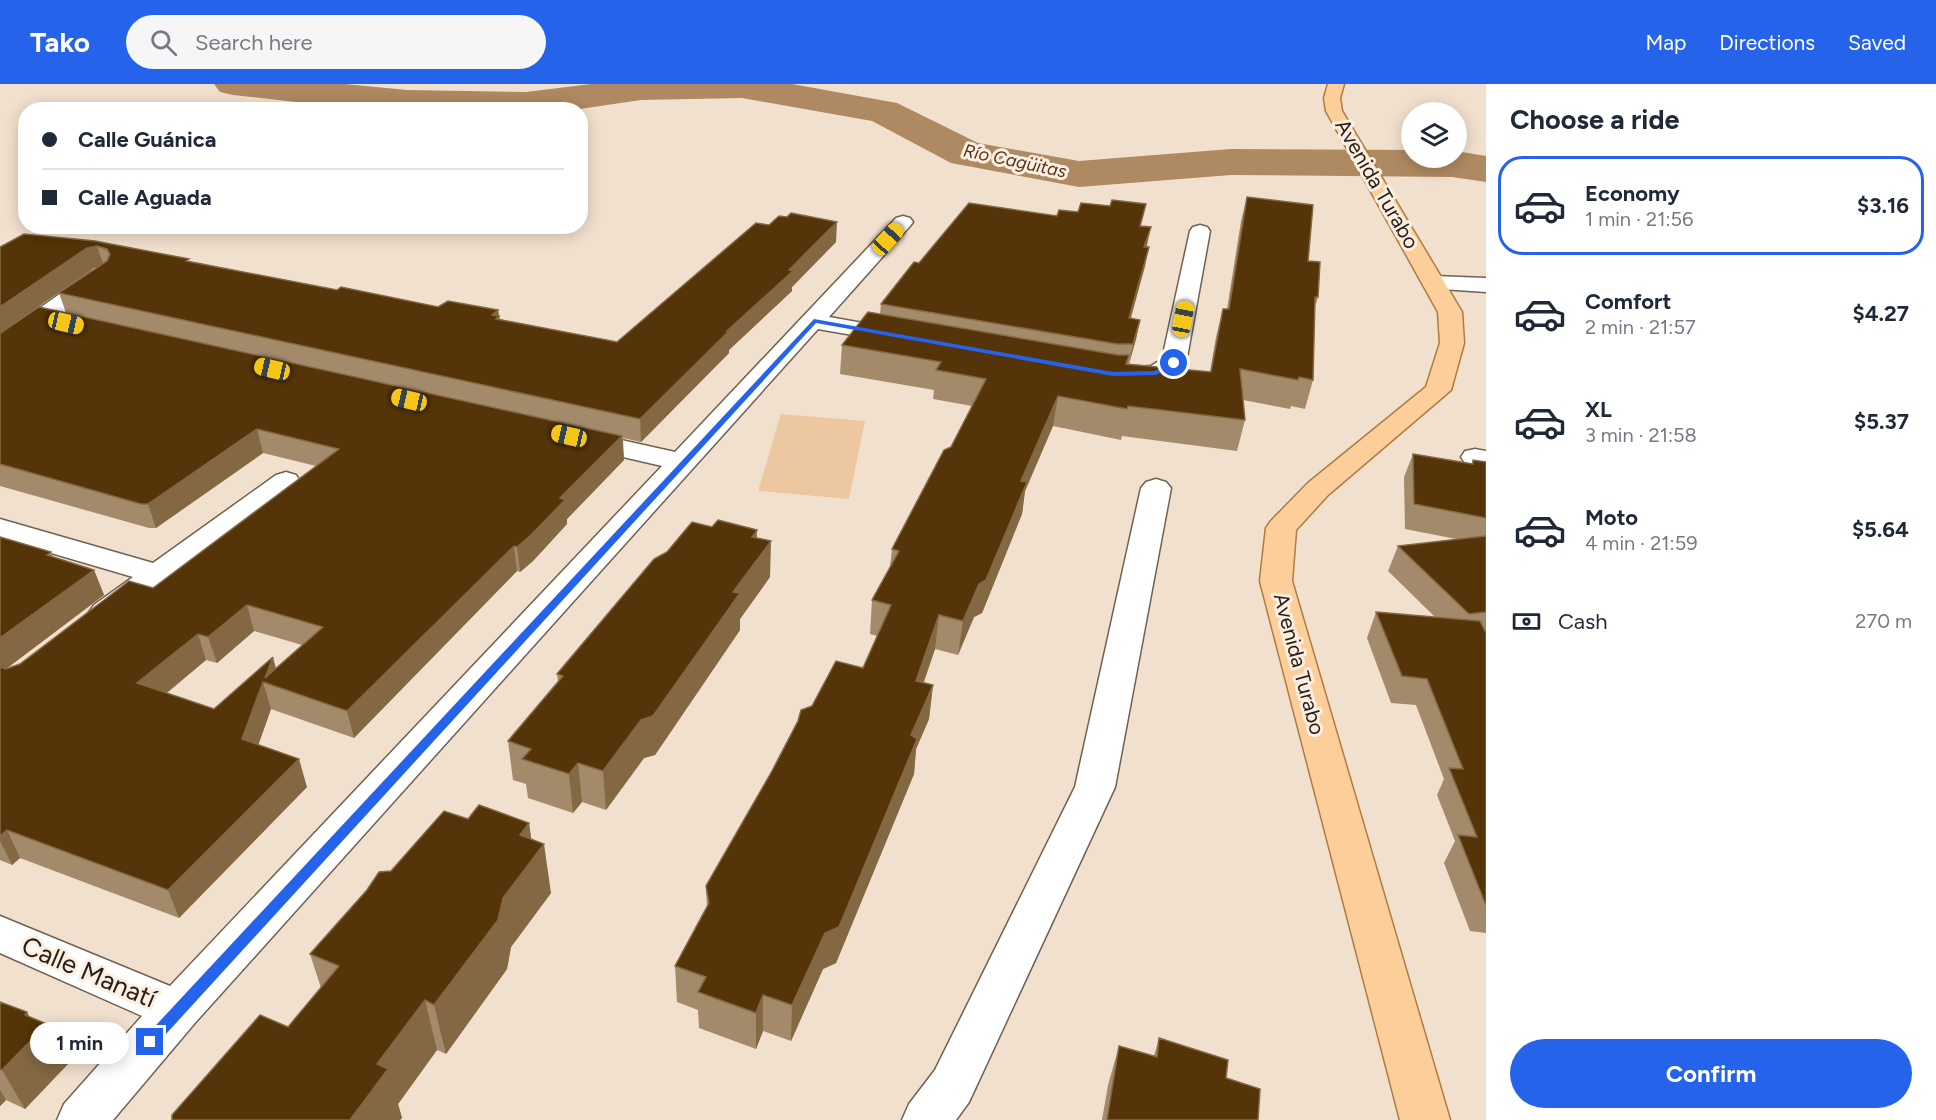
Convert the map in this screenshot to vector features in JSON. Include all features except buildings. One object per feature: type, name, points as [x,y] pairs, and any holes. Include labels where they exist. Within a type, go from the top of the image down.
[{"type":"main road","name":"Avenida Turabo","points":[[1336,84],[1332,98],[1334,111],[1450,312],[1452,343],[1438,390],[1318,489],[1281,528],[1276,581],[1425,1120]]},
{"type":"street","points":[[82,1120],[177,1010],[903,222]]},
{"type":"street","points":[[1101,372],[1156,373],[1174,363],[1200,231]]},
{"type":"street","points":[[0,347],[103,275]]},
{"type":"street","points":[[1434,283],[1486,285]]},
{"type":"street","points":[[44,318],[78,326]]},
{"type":"street","points":[[814,321],[918,339]]},
{"type":"street","points":[[555,433],[683,462]]},
{"type":"street","points":[[82,631],[156,574],[286,481]]},
{"type":"street","points":[[927,1120],[952,1086],[1095,787],[1156,488]]},
{"type":"street","points":[[0,528],[156,574]]},
{"type":"street","name":"Calle Manatí","points":[[0,934],[177,1010]]},
{"type":"shaded area","points":[[781,414],[865,421],[849,499],[758,491]]},
{"type":"waterway","name":"Río Cagüitas","points":[[233,84],[407,102]]},
{"type":"waterway","name":"Río Cagüitas","points":[[541,102],[641,89],[742,87],[883,111],[966,154],[1079,174],[1231,162],[1452,164],[1486,169]]},
{"type":"route","points":[[150,1042],[177,1010],[814,321],[1113,374],[1156,373],[1174,363]]}]
